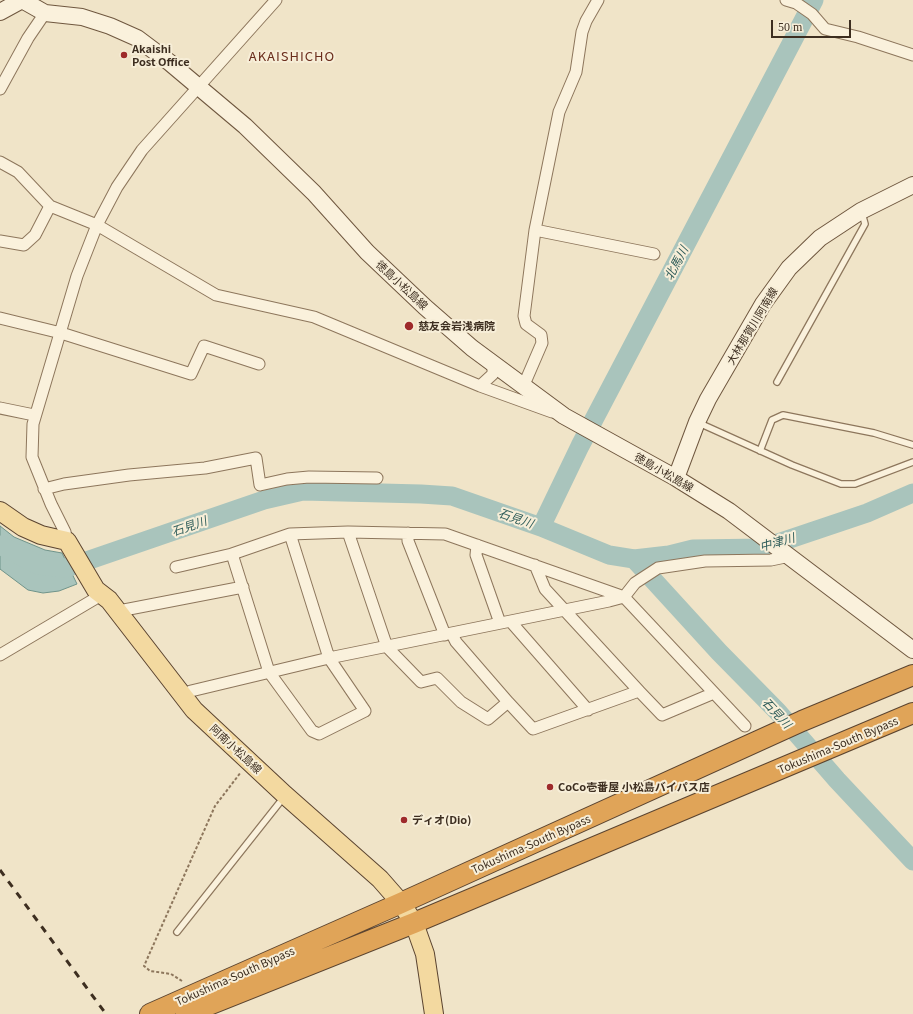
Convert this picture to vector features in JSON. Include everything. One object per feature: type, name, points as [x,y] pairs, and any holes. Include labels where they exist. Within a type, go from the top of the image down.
[{"type":"highway","name":"Tokushima-South Bypass","points":[[150,1014],[401,903],[802,721],[913,675]]},
{"type":"highway","name":"Tokushima-South Bypass","points":[[186,1014],[414,923],[838,746],[913,713]]},
{"type":"main road","name":"徳島小松島線","points":[[0,12],[22,0],[45,13],[82,17],[110,26],[137,38],[200,87],[245,126],[298,178],[367,252],[425,307],[493,364],[564,416],[676,478],[729,511],[913,650]]},
{"type":"main road","name":"大林那賀川阿南線","points":[[676,478],[697,422],[763,304],[789,268],[820,238],[861,211],[913,185]]},
{"type":"main road","points":[[0,511],[23,527],[41,535],[69,543]]},
{"type":"main road","name":"阿南小松島線","points":[[69,543],[96,590],[103,594],[119,613],[194,710],[285,795],[380,879],[401,903],[414,923],[426,954],[434,1014]]},
{"type":"street","points":[[69,543],[44,489],[32,457],[30,447],[34,415],[62,333],[77,276],[96,225],[117,187],[142,150],[200,87],[276,0]]},
{"type":"street","points":[[523,387],[542,342],[541,335],[526,324],[524,316],[535,230],[559,112],[576,72],[584,26],[598,0]]},
{"type":"street","points":[[786,0],[808,11],[825,29],[858,37],[913,55]]},
{"type":"street","points":[[0,89],[28,38],[45,13]]},
{"type":"street","points":[[0,162],[18,172],[50,206],[96,225],[216,295],[314,317],[480,386],[564,416]]},
{"type":"street","points":[[0,241],[24,245],[35,235],[50,206]]},
{"type":"street","points":[[535,230],[654,254]]},
{"type":"street","points":[[0,318],[62,333],[191,374],[204,346],[259,364]]},
{"type":"street","points":[[480,386],[493,374],[493,364]]},
{"type":"street","points":[[0,408],[34,415]]},
{"type":"street","points":[[44,489],[64,484],[129,475],[204,468],[256,458],[260,485],[287,479],[302,478],[377,478]]},
{"type":"street","points":[[348,532],[387,647],[420,682],[437,678],[461,702],[488,719],[508,702]]},
{"type":"street","points":[[176,566],[232,554],[290,534],[348,532],[445,534],[624,597],[745,726]]},
{"type":"street","points":[[408,533],[408,541],[448,635],[456,642],[533,729],[639,691]]},
{"type":"street","points":[[232,554],[269,672],[312,731],[319,734],[365,710],[329,658],[290,534]]},
{"type":"street","points":[[477,545],[476,555],[500,623]]},
{"type":"street","points":[[183,696],[191,690],[329,658],[511,622],[624,597],[635,583],[653,570],[705,561],[771,560],[784,552]]},
{"type":"street","points":[[535,565],[545,589],[662,715],[714,693]]},
{"type":"street","points":[[119,613],[124,610],[243,587]]},
{"type":"street","points":[[0,655],[103,594]]},
{"type":"street","points":[[511,622],[588,710]]},
{"type":"lane","points":[[777,382],[865,224],[861,211]]},
{"type":"lane","points":[[760,451],[772,420],[783,415],[874,433],[913,445]]},
{"type":"lane","points":[[697,422],[760,451],[841,484],[855,484],[913,462]]},
{"type":"lane","points":[[177,932],[285,795]]},
{"type":"path","points":[[182,981],[171,974],[150,971],[144,966],[215,806],[249,762]]},
{"type":"water","points":[[0,526],[14,537],[45,550],[62,553],[77,584],[59,591],[43,593],[28,590],[0,569]]},
{"type":"waterway","name":"北馬川","points":[[541,527],[580,446],[814,0]]},
{"type":"waterway","name":"石見川","points":[[0,545],[38,565],[66,568],[264,500],[303,491],[452,496],[541,527],[609,555],[634,559],[669,555],[693,549],[763,548],[867,513],[913,493]]},
{"type":"waterway","name":"石見川","points":[[635,560],[719,652],[778,712],[837,780],[913,861]]},
{"type":"railway","points":[[0,870],[106,1014]]},
{"type":"place","name":"Akaishi Post Office","points":[[124,55]]},
{"type":"place","name":"慈友会岩浅病院","points":[[409,326]]},
{"type":"place","name":"CoCo壱番屋 小松島バイパス店","points":[[550,787]]},
{"type":"place","name":"ディオ(Dio)","points":[[404,820]]},
{"type":"district","name":"AKAISHICHO","points":[[292,56]]},
{"type":"water label","name":"中津川","points":[[777,542]]}]
